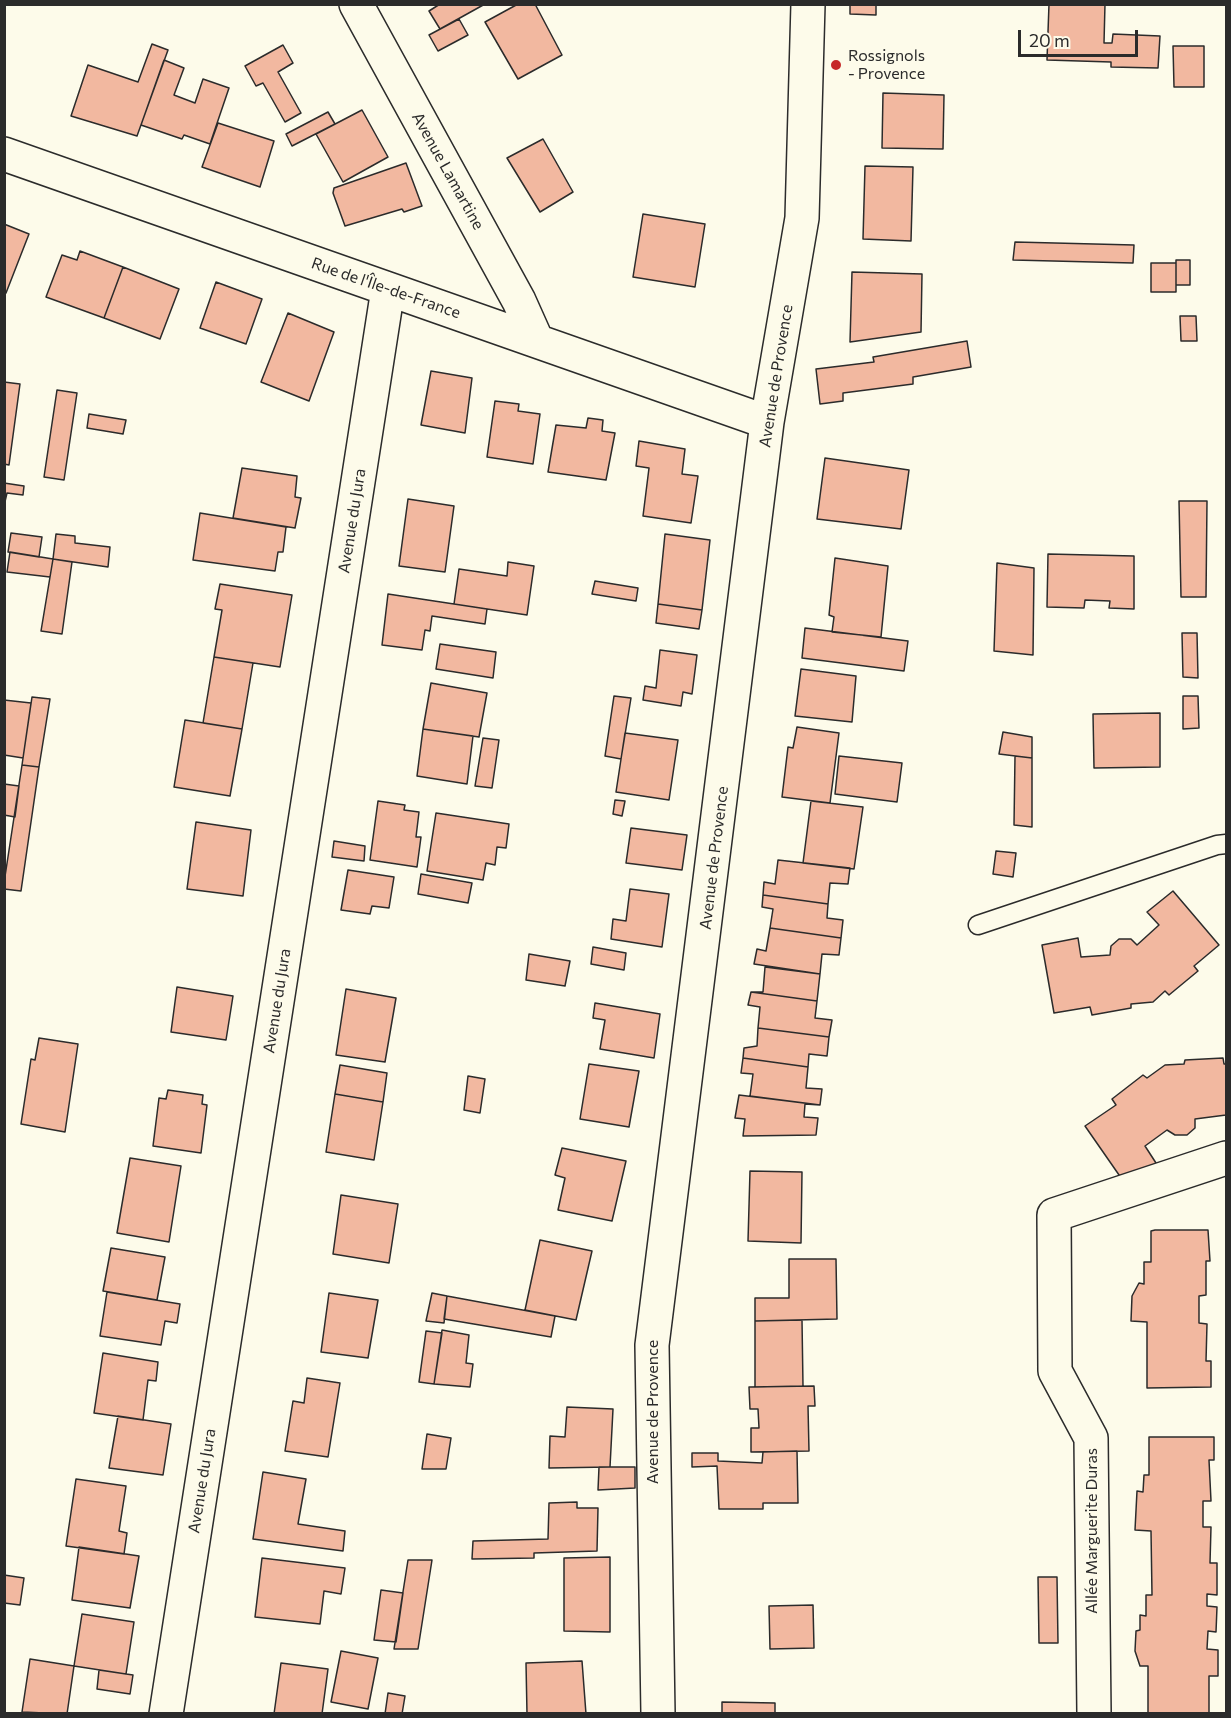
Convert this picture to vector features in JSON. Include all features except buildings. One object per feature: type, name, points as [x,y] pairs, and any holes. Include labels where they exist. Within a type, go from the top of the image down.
[{"type":"street","name":"Avenue Lamartine","points":[[356,4],[519,301],[536,339]]},
{"type":"street","name":"Avenue de Provence","points":[[658,1713],[652,1345],[767,422],[802,218],[808,4]]},
{"type":"street","name":"Rue de l'Île-de-France","points":[[4,154],[767,422]]},
{"type":"street","name":"Avenue du Jura","points":[[166,1713],[388,289]]},
{"type":"street","name":"Allée Marguerite Duras","points":[[1094,1713],[1091,1438],[1055,1371],[1054,1215],[1227,1158]]},
{"type":"lane","points":[[978,925],[1217,844],[1227,844]]},
{"type":"place","name":"Rossignols - Provence","points":[[836,65]]}]
